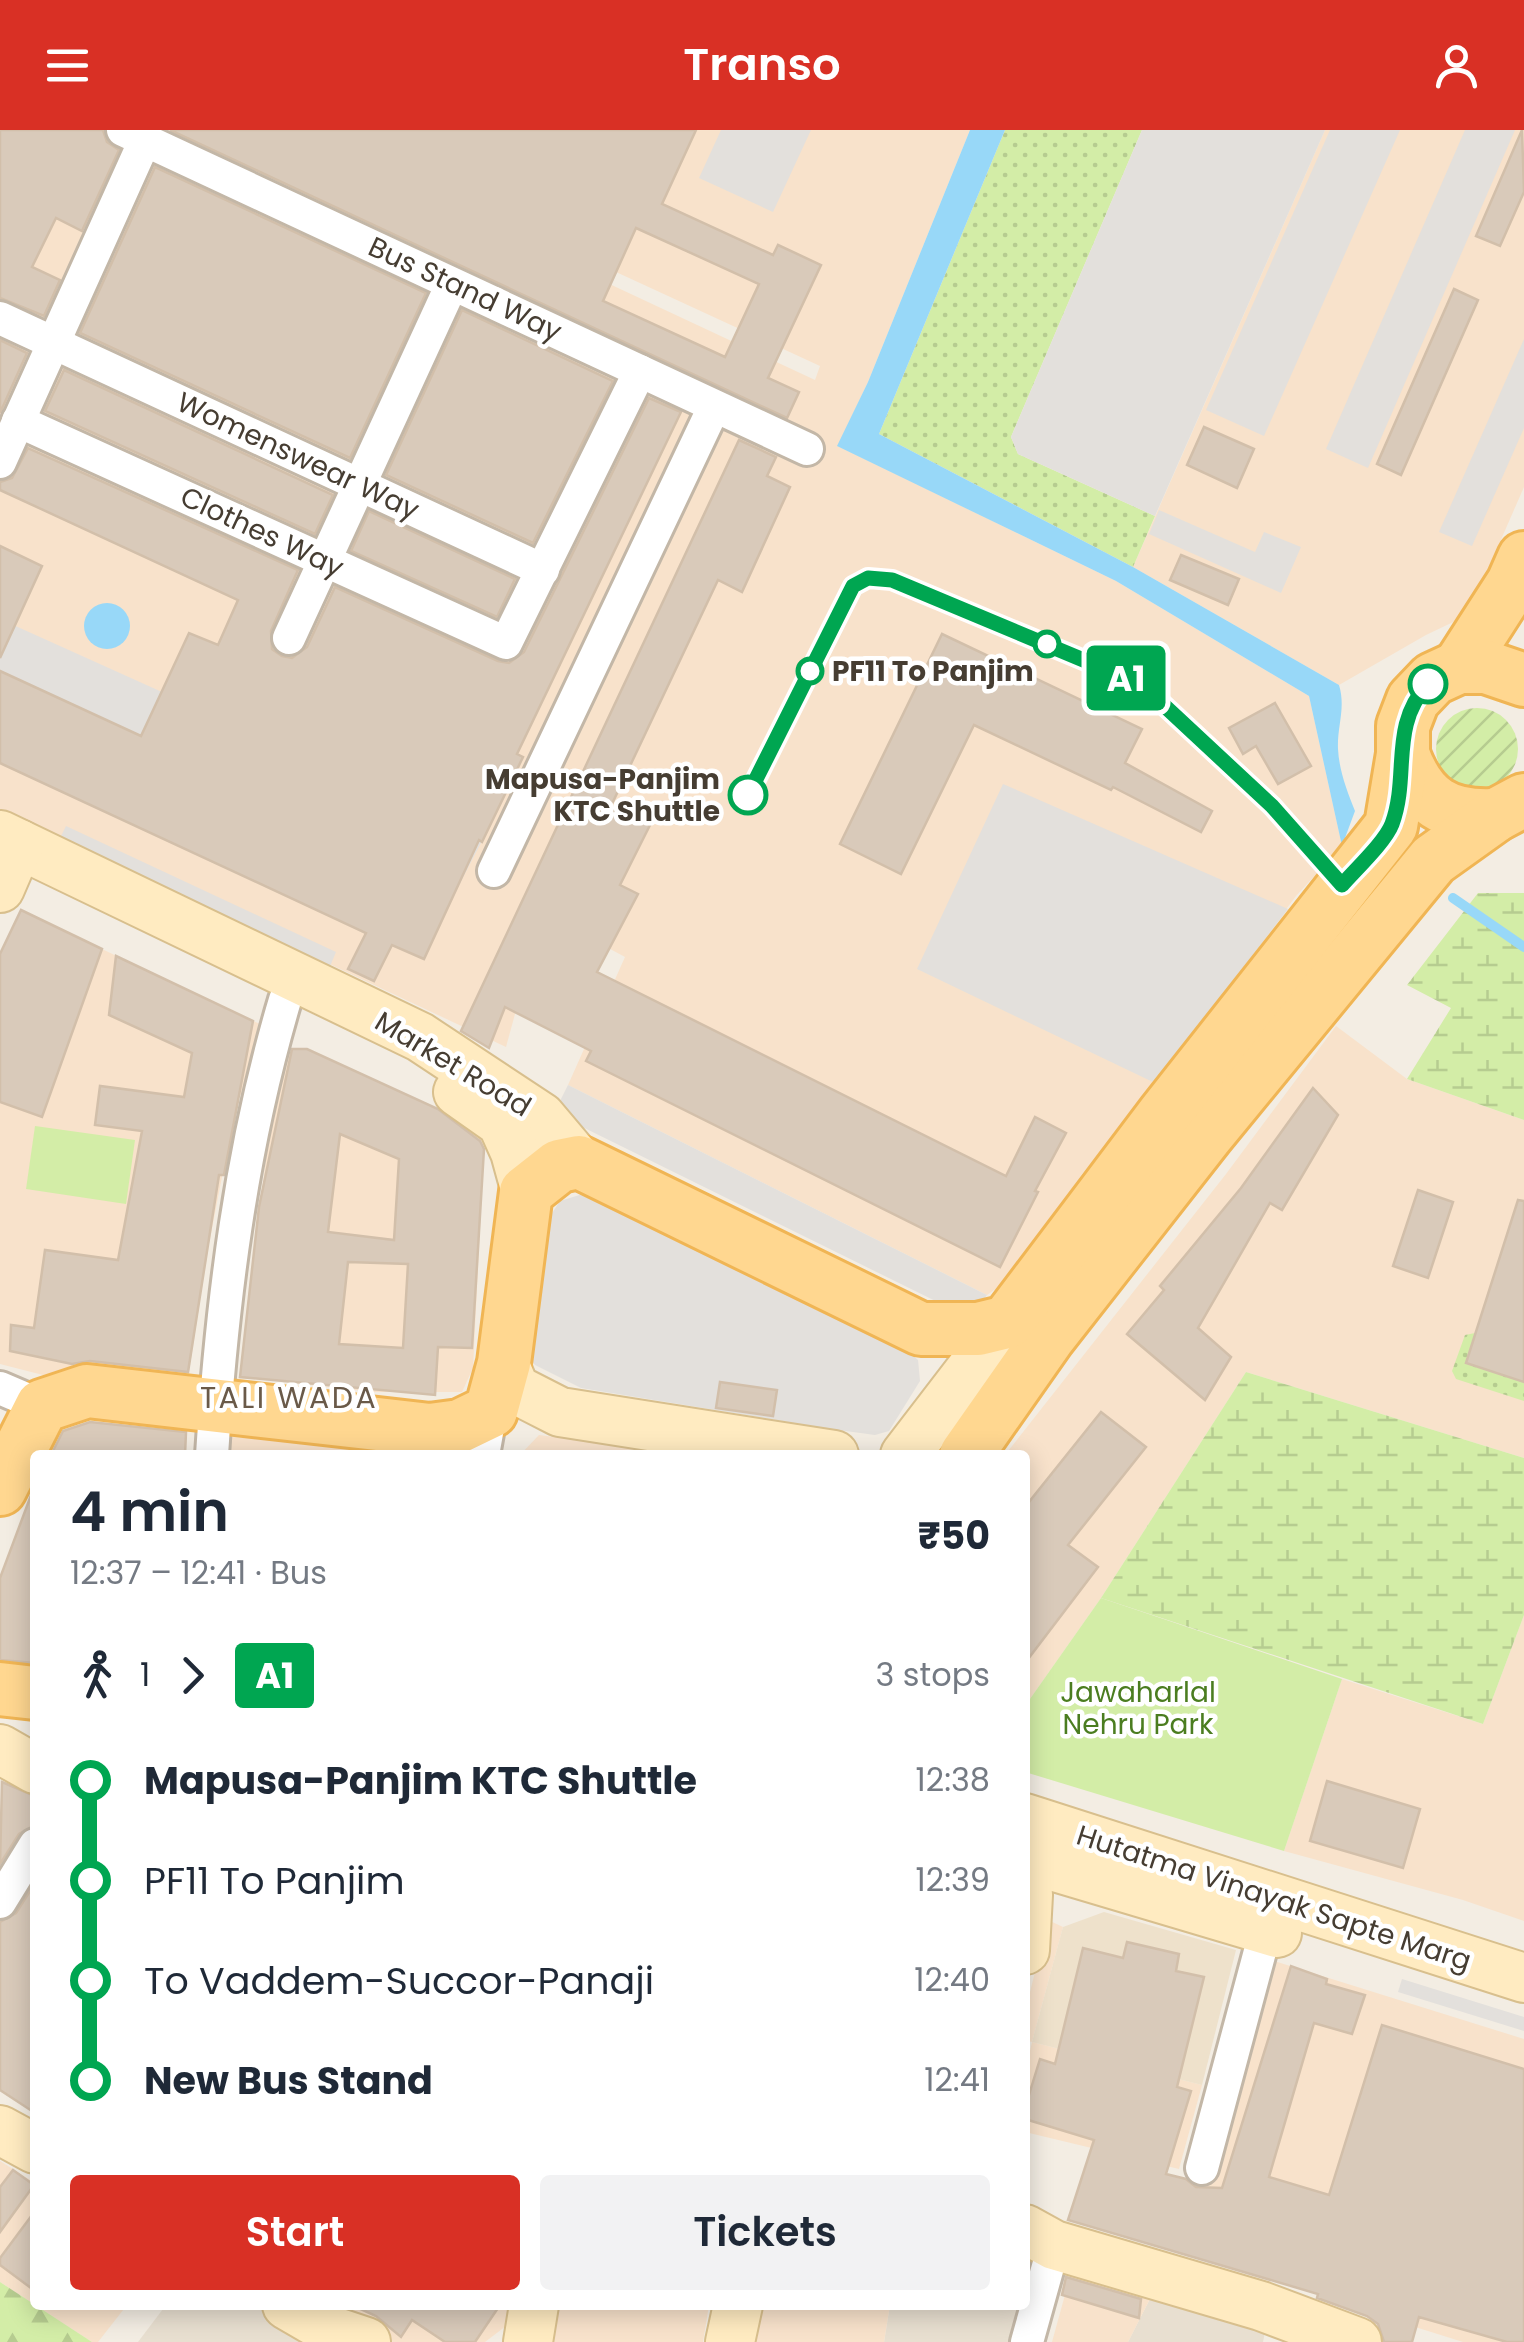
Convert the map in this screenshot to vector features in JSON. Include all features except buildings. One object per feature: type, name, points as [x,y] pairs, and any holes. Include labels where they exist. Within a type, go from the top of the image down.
[{"type":"main road","points":[[1459,667],[1513,584],[1524,558]]},
{"type":"main road","points":[[909,1450],[1143,1141],[1391,826],[1403,754],[1403,726],[1413,700],[1433,679],[1459,667],[1486,666],[1524,680]]},
{"type":"main road","points":[[1403,754],[1411,777],[1437,804],[1472,816],[1510,807]]},
{"type":"main road","points":[[970,1450],[1048,1338],[1432,860],[1510,807]]},
{"type":"main road","name":"Market Road","points":[[5,860],[420,1038],[541,1117],[579,1162],[921,1330],[978,1329],[1007,1322]]},
{"type":"main road","name":"Market Road","points":[[5,860],[284,1000],[410,1058],[502,1124],[516,1152],[526,1192]]},
{"type":"main road","points":[[493,1410],[526,1192],[559,1166],[579,1162]]},
{"type":"main road","points":[[0,1489],[21,1397],[87,1392],[214,1430],[430,1430],[460,1426],[493,1410],[515,1389],[560,1412],[802,1450]]},
{"type":"main road","points":[[0,1689],[30,1692]]},
{"type":"main road","points":[[0,1749],[30,1767]]},
{"type":"main road","name":"Hutatma Vinayak Sapte Marg","points":[[1030,1820],[1524,1978]]},
{"type":"main road","name":"Hutatma Vinayak Sapte Marg","points":[[1030,1859],[1524,2010]]},
{"type":"main road","points":[[0,2130],[30,2146]]},
{"type":"main road","points":[[1040,2237],[1260,2306],[1357,2342]]},
{"type":"main road","points":[[296,2310],[330,2330],[366,2342]]},
{"type":"main road","points":[[528,2342],[533,2310]]},
{"type":"main road","points":[[730,2342],[737,2310]]},
{"type":"street","name":"Bus Stand Way","points":[[134,135],[807,449]]},
{"type":"street","points":[[0,462],[14,409],[54,343],[134,135]]},
{"type":"street","points":[[289,638],[452,284]]},
{"type":"street","name":"Womenswear Way","points":[[0,318],[542,570]]},
{"type":"street","points":[[542,570],[640,371]]},
{"type":"street","points":[[494,871],[714,407]]},
{"type":"street","name":"Clothes Way","points":[[14,409],[324,561],[506,644],[542,570]]},
{"type":"street","points":[[214,1430],[232,1243],[260,1083],[284,1000]]},
{"type":"street","points":[[0,1902],[30,1853]]},
{"type":"street","points":[[1202,2168],[1266,1929]]},
{"type":"street","points":[[1027,2342],[1040,2237]]},
{"type":"shaded area","points":[[0,130],[280,130],[815,380],[820,366],[308,130],[970,130],[868,382],[838,446],[1116,581],[1309,696],[1342,846],[1296,896],[1142,1102],[1082,1174],[1008,1280],[987,1295],[568,1085],[625,957],[558,921],[518,1003],[506,1047],[0,809]]},
{"type":"shaded area","points":[[721,130],[811,130],[773,212],[699,178]]},
{"type":"shaded area","points":[[1142,130],[1325,130],[1155,516],[1018,454],[1011,437]]},
{"type":"shaded area","points":[[1325,130],[1524,130],[1524,487],[1468,615],[1339,685],[1133,567]]},
{"type":"shaded area","points":[[1330,130],[1400,130],[1264,436],[1206,410]]},
{"type":"shaded area","points":[[1465,130],[1515,130],[1368,468],[1326,449]]},
{"type":"shaded area","points":[[1524,339],[1524,428],[1472,546],[1439,532]]},
{"type":"shaded area","points":[[1159,510],[1255,552],[1264,532],[1301,547],[1281,593],[1149,534]]},
{"type":"shaded area","points":[[0,619],[482,841],[460,883],[0,671]]},
{"type":"shaded area","points":[[1003,784],[1288,909],[1155,1083],[917,969]]},
{"type":"shaded area","points":[[66,826],[336,952],[328,971],[57,844]]},
{"type":"shaded area","points":[[24,912],[264,1026],[246,1097],[238,1094],[189,1372],[172,1382],[105,1372],[43,1375],[0,1364],[0,954]]},
{"type":"shaded area","points":[[1336,1026],[1407,1079],[1524,1120],[1524,1458],[1246,1372],[1101,1598],[1030,1699],[1030,1450],[1009,1450],[1226,1174]]},
{"type":"shaded area","points":[[291,1049],[307,1049],[466,1123],[480,1136],[484,1148],[473,1368],[462,1392],[374,1392],[240,1377],[278,1057]]},
{"type":"shaded area","points":[[568,1085],[987,1295],[970,1318],[554,1113]]},
{"type":"shaded area","points":[[586,1193],[908,1351],[918,1360],[920,1381],[889,1431],[875,1435],[831,1429],[581,1388],[535,1365],[523,1350],[545,1224],[560,1201]]},
{"type":"shaded area","points":[[539,1435],[656,1450],[525,1450]]},
{"type":"shaded area","points":[[230,1437],[404,1450],[229,1450]]},
{"type":"shaded area","points":[[1524,1615],[1524,1921],[1463,1900],[1284,1851],[1342,1679],[1483,1724]]},
{"type":"shaded area","points":[[1104,1912],[1236,1950],[1202,2085],[1032,2042],[1063,1927]]},
{"type":"shaded area","points":[[1048,1920],[1063,1927],[1032,2042],[1030,1992]]},
{"type":"shaded area","points":[[1271,1960],[1524,2039],[1524,2342],[1463,2342],[1345,2305],[1203,2195]]},
{"type":"shaded area","points":[[1402,1979],[1524,2017],[1524,2031],[1398,1992]]},
{"type":"shaded area","points":[[1032,2042],[1202,2085],[1179,2169],[1030,2133]]},
{"type":"shaded area","points":[[0,2161],[30,2180],[30,2302],[0,2282]]},
{"type":"shaded area","points":[[1071,2273],[1151,2297],[1128,2342],[1052,2342]]},
{"type":"shaded area","points":[[1151,2297],[1265,2332],[1263,2342],[1128,2342]]},
{"type":"shaded area","points":[[43,2310],[123,2310],[98,2342],[92,2342]]},
{"type":"shaded area","points":[[162,2310],[264,2310],[320,2342],[138,2342]]},
{"type":"shaded area","points":[[330,2310],[510,2310],[506,2326],[485,2342],[393,2342]]},
{"type":"shaded area","points":[[553,2310],[708,2310],[703,2342],[545,2342]]},
{"type":"shaded area","points":[[760,2310],[889,2310],[884,2342],[754,2342]]},
{"type":"shaded area","points":[[889,2310],[1019,2310],[1012,2342],[884,2342]]},
{"type":"green space","points":[[1005,130],[1142,130],[1011,437],[1018,454],[1155,516],[1133,567],[879,434]]},
{"type":"green space","points":[[1477,708],[1493,711],[1506,720],[1515,733],[1515,765],[1506,778],[1493,787],[1477,790],[1461,787],[1448,778],[1439,765],[1436,749],[1439,733],[1448,720],[1461,711]]},
{"type":"green space","points":[[1478,893],[1524,893],[1524,1120],[1407,1079],[1451,1008],[1407,985]]},
{"type":"green space","points":[[35,1126],[135,1140],[126,1204],[26,1189]]},
{"type":"green space","points":[[1475,1333],[1466,1363],[1524,1382],[1524,1401],[1456,1379],[1452,1371],[1465,1335]]},
{"type":"green space","points":[[1246,1372],[1524,1458],[1524,1615],[1483,1724],[1101,1598]]},
{"type":"green space","name":"Jawaharlal Nehru Park","points":[[1101,1598],[1342,1679],[1284,1851],[1030,1774],[1030,1699]]},
{"type":"green space","points":[[0,2282],[30,2302],[30,2310],[43,2310],[92,2342],[0,2342]]},
{"type":"water","points":[[970,130],[1005,130],[879,434],[1133,567],[1339,685],[1339,757],[1355,811],[1342,846],[1309,696],[1116,581],[837,446],[868,382]]},
{"type":"water","points":[[107,603],[123,610],[130,626],[123,642],[107,649],[91,642],[84,626],[91,610]]},
{"type":"waterway","points":[[1453,898],[1524,947]]},
{"type":"bus line","name":"A1","points":[[748,795],[853,586],[868,578],[892,580],[1141,684],[1272,806],[1342,885],[1391,826],[1403,754],[1403,726],[1413,700],[1428,684]]},
{"type":"place","name":"PF11 To Panjim","points":[[810,671]]},
{"type":"place","name":"Mapusa-Panjim KTC Shuttle","points":[[748,795]]},
{"type":"district","name":"TALI WADA","points":[[289,1397]]}]
